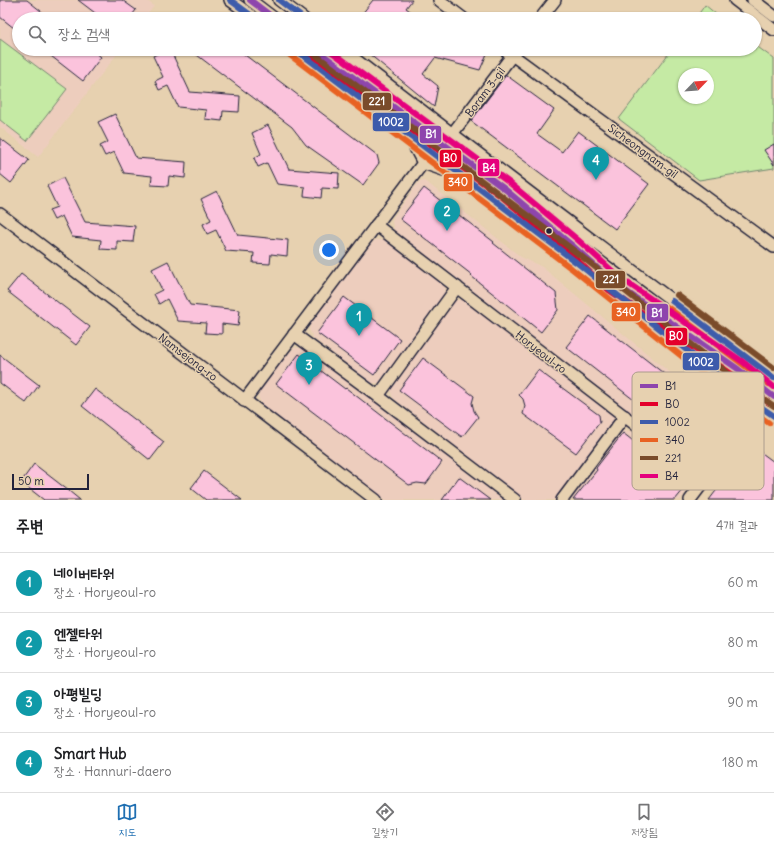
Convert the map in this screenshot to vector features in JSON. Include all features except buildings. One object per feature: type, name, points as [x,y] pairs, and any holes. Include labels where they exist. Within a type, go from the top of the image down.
[{"type":"street","points":[[230,0],[246,12]]},
{"type":"street","points":[[250,0],[266,12]]},
{"type":"street","points":[[279,0],[295,12]]},
{"type":"street","points":[[439,0],[455,12]]},
{"type":"street","points":[[546,12],[555,0]]},
{"type":"street","points":[[735,0],[751,12]]},
{"type":"street","points":[[752,0],[774,16]]},
{"type":"street","points":[[762,21],[774,30]]},
{"type":"street","points":[[304,56],[576,262],[714,372]]},
{"type":"street","points":[[324,56],[506,190],[574,246],[614,283],[742,372]]},
{"type":"street","points":[[351,56],[774,378]]},
{"type":"street","name":"Boram 3-gil","points":[[452,134],[507,56]]},
{"type":"street","name":"Sicheongnam-gil","points":[[518,56],[774,247]]},
{"type":"street","points":[[401,128],[414,146],[422,162],[466,178]]},
{"type":"street","points":[[244,400],[422,162]]},
{"type":"street","name":"Namsejong-ro","points":[[0,214],[376,500]]},
{"type":"street","name":"Horyeoul-ro","points":[[376,224],[632,421]]},
{"type":"street","points":[[378,396],[458,287]]},
{"type":"street","points":[[294,334],[515,500]]},
{"type":"street","points":[[764,389],[774,397]]},
{"type":"street","points":[[764,411],[774,418]]},
{"type":"street","points":[[562,500],[625,416]]},
{"type":"street","points":[[764,418],[774,418]]},
{"type":"street","points":[[690,500],[698,490]]},
{"type":"shaded area","points":[[0,0],[146,0],[154,6],[149,12],[12,12],[12,56],[116,56],[38,157],[0,127]]},
{"type":"shaded area","points":[[425,181],[521,257],[542,267],[669,372],[632,372],[632,415],[394,230],[392,222],[394,216],[419,182]]},
{"type":"shaded area","points":[[375,240],[387,240],[445,286],[444,296],[382,382],[371,383],[313,338],[309,329],[311,323]]},
{"type":"shaded area","points":[[456,300],[468,300],[614,415],[613,425],[559,500],[524,500],[393,398],[390,389],[392,383],[450,305]]},
{"type":"shaded area","points":[[294,348],[306,348],[503,500],[386,500],[262,405],[258,396],[260,390]]},
{"type":"shaded area","points":[[621,431],[632,431],[632,490],[688,490],[680,500],[567,500]]},
{"type":"green space","points":[[705,5],[714,12],[700,12]]},
{"type":"green space","points":[[0,39],[12,48],[12,56],[23,56],[67,89],[27,141],[0,120]]},
{"type":"green space","points":[[762,50],[774,59],[774,168],[699,180],[619,119],[667,56],[762,56]]},
{"type":"transit line","name":"1002","points":[[230,0],[246,12]]},
{"type":"transit line","name":"B1","points":[[250,0],[266,12]]},
{"type":"transit line","name":"1002","points":[[279,0],[295,12]]},
{"type":"transit line","name":"340","points":[[291,56],[571,268],[701,372]]},
{"type":"transit line","name":"1002","points":[[304,56],[576,262],[714,372]]},
{"type":"transit line","name":"B0","points":[[311,56],[501,196],[568,252],[609,290],[729,372]]},
{"type":"transit line","name":"221","points":[[317,56],[581,256],[726,372]]},
{"type":"transit line","name":"B1","points":[[324,56],[506,190],[573,246],[614,283],[742,372]]},
{"type":"transit line","name":"B4","points":[[337,56],[511,184],[578,240],[619,277],[755,372]]},
{"type":"transit line","name":"221","points":[[677,295],[774,368]]},
{"type":"transit line","name":"1002","points":[[672,301],[774,378]]},
{"type":"transit line","name":"340","points":[[667,307],[753,372]]},
{"type":"transit line","name":"B4","points":[[764,379],[774,387]]},
{"type":"transit line","name":"340","points":[[764,380],[769,384]]},
{"type":"transit line","name":"B1","points":[[764,389],[774,397]]},
{"type":"transit line","name":"B0","points":[[764,399],[769,403]]},
{"type":"transit line","name":"221","points":[[764,399],[774,406]]},
{"type":"transit line","name":"1002","points":[[764,409],[774,416]]},
{"type":"transit line","name":"340","points":[[764,419],[769,423]]},
{"type":"place","name":"Smart Hub","points":[[596,180]]},
{"type":"place","name":"엔젤타워","points":[[447,231]]},
{"type":"place","name":"네이버타워","points":[[359,336]]},
{"type":"place","name":"아평빌딩","points":[[309,385]]}]
